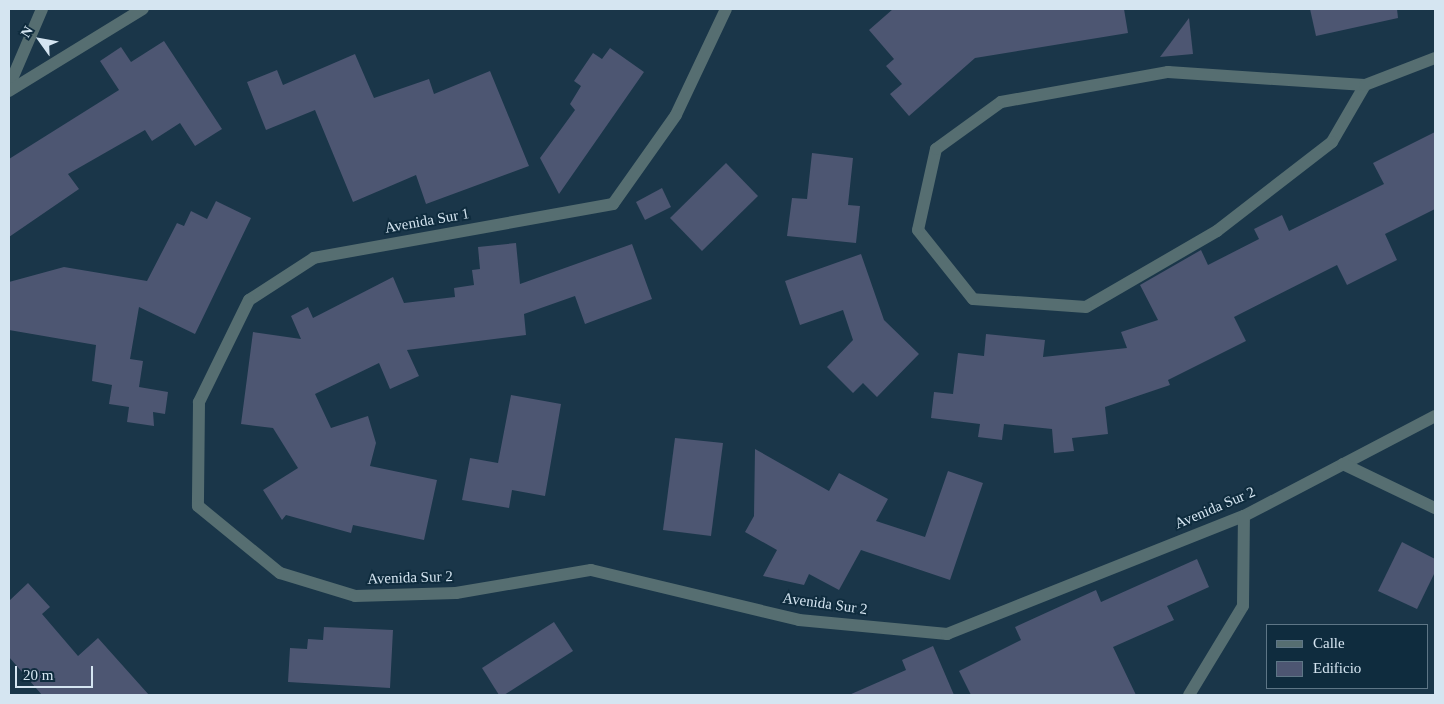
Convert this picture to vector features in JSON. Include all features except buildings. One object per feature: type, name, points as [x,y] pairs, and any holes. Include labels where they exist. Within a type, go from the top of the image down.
[{"type":"street","points":[[9,86],[42,9]]},
{"type":"street","points":[[9,91],[143,9]]},
{"type":"street","name":"Avenida Sur 1","points":[[198,506],[199,402],[249,300],[314,258],[613,204],[676,115],[726,9]]},
{"type":"street","points":[[1365,85],[1332,142],[1216,231],[1086,307],[973,299],[918,230],[936,149],[1000,102],[1168,72],[1365,85],[1435,58]]},
{"type":"street","name":"Avenida Sur 2","points":[[198,506],[280,573],[355,596],[456,593],[591,570],[799,620],[947,634],[1244,516],[1435,416]]},
{"type":"street","points":[[1343,464],[1435,508]]},
{"type":"street","points":[[1189,695],[1243,606],[1244,516]]}]
